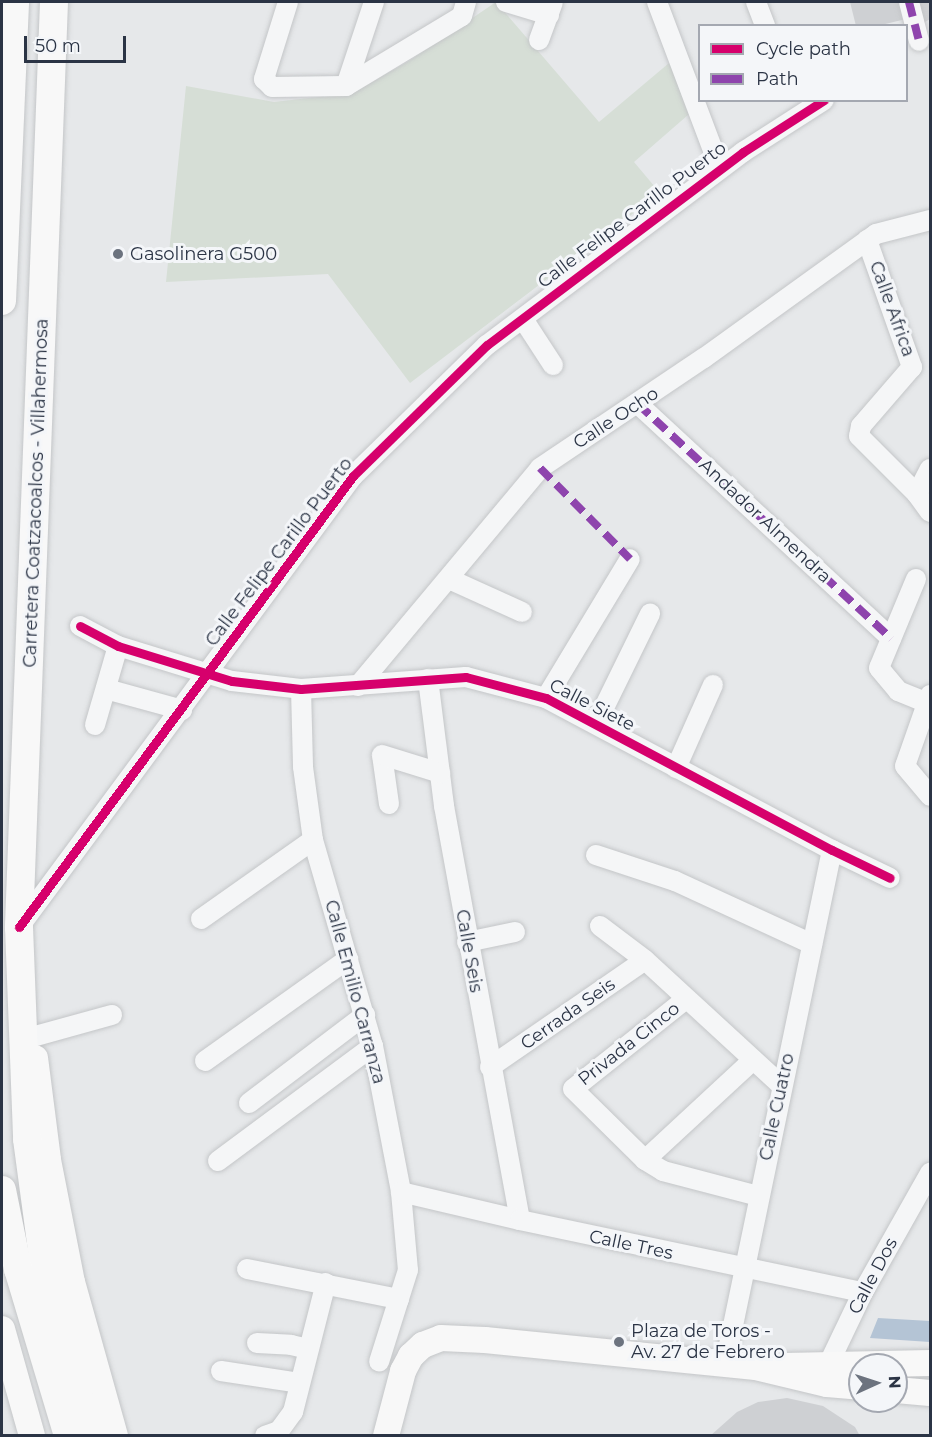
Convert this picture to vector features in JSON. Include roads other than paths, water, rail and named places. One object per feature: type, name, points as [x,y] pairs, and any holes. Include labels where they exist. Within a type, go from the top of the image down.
[{"type":"highway","points":[[2,302],[15,2]]},
{"type":"highway","name":"Carretera Coatzacoalcos - Villahermosa","points":[[54,2],[19,927],[27,1139],[45,1272],[79,1397],[93,1436]]},
{"type":"highway","points":[[2,1190],[18,1269],[69,1436]]},
{"type":"main road","points":[[22,984],[32,1037],[48,1160],[72,1282],[115,1436]]},
{"type":"main road","points":[[2,1329],[32,1436]]},
{"type":"main road","points":[[386,1436],[403,1371],[411,1356],[423,1345],[441,1338],[485,1340],[828,1373],[930,1364]]},
{"type":"main road","points":[[828,1373],[848,1382]]},
{"type":"main road","points":[[908,1391],[930,1393]]},
{"type":"street","points":[[288,2],[264,80],[272,87],[346,86],[462,15],[466,2]]},
{"type":"street","points":[[346,86],[374,2]]},
{"type":"street","points":[[506,2],[551,8],[539,40]]},
{"type":"street","points":[[657,2],[720,168]]},
{"type":"street","points":[[756,2],[764,24]]},
{"type":"street","points":[[909,2],[919,41]]},
{"type":"street","name":"Calle Felipe Carillo Puerto","points":[[19,927],[209,674],[353,476],[487,345],[796,108],[817,102]]},
{"type":"street","name":"Calle Ocho","points":[[358,686],[540,468],[638,404],[876,234],[930,220]]},
{"type":"street","name":"Calle Africa","points":[[867,240],[912,367],[858,431],[859,436],[917,494]]},
{"type":"street","points":[[523,319],[553,365]]},
{"type":"street","name":"Andador Almendra","points":[[638,404],[891,638]]},
{"type":"street","points":[[930,469],[917,494],[930,512]]},
{"type":"street","points":[[546,698],[630,559]]},
{"type":"street","points":[[449,579],[522,612]]},
{"type":"street","points":[[916,579],[879,668],[898,691],[929,701],[905,766],[930,796]]},
{"type":"street","points":[[596,724],[650,614]]},
{"type":"street","name":"Calle Siete","points":[[80,626],[118,646],[232,681],[301,689],[428,679],[474,678],[546,698],[832,850],[890,878]]},
{"type":"street","points":[[95,725],[118,646]]},
{"type":"street","name":"Calle Seis","points":[[428,679],[440,773],[467,942],[520,1221]]},
{"type":"street","points":[[676,768],[713,685]]},
{"type":"street","points":[[106,689],[182,710]]},
{"type":"street","name":"Calle Emilio Carranza","points":[[301,689],[303,767],[313,840],[373,1046],[401,1192],[408,1270],[379,1362]]},
{"type":"street","points":[[389,804],[382,755],[440,773]]},
{"type":"street","points":[[201,919],[313,840]]},
{"type":"street","name":"Calle Cuatro","points":[[725,1364],[758,1196],[832,850]]},
{"type":"street","points":[[596,855],[675,881],[812,944]]},
{"type":"street","points":[[600,926],[645,960],[782,1086]]},
{"type":"street","points":[[467,942],[515,932]]},
{"type":"street","points":[[205,1061],[348,959]]},
{"type":"street","name":"Cerrada Seis","points":[[490,1067],[645,960]]},
{"type":"street","name":"Privada Cinco","points":[[645,1160],[573,1089],[686,999]]},
{"type":"street","points":[[32,1037],[112,1015]]},
{"type":"street","points":[[249,1103],[365,1015]]},
{"type":"street","points":[[218,1161],[373,1046]]},
{"type":"street","points":[[753,1060],[645,1160],[663,1171],[758,1196]]},
{"type":"street","name":"Calle Dos","points":[[828,1373],[862,1292],[930,1173]]},
{"type":"street","name":"Calle Tres","points":[[401,1192],[520,1221],[862,1292]]},
{"type":"street","points":[[247,1269],[326,1282],[399,1299]]},
{"type":"street","points":[[265,1436],[279,1431],[288,1420],[297,1401],[299,1383],[326,1282]]},
{"type":"street","points":[[257,1343],[309,1349]]},
{"type":"street","points":[[221,1371],[299,1383]]},
{"type":"water","points":[[878,1318],[930,1321],[930,1342],[870,1338]]},
{"type":"place","name":"Gasolinera G500","points":[[118,254]]},
{"type":"place","name":"Plaza de Toros - Av. 27 de Febrero","points":[[619,1342]]}]
